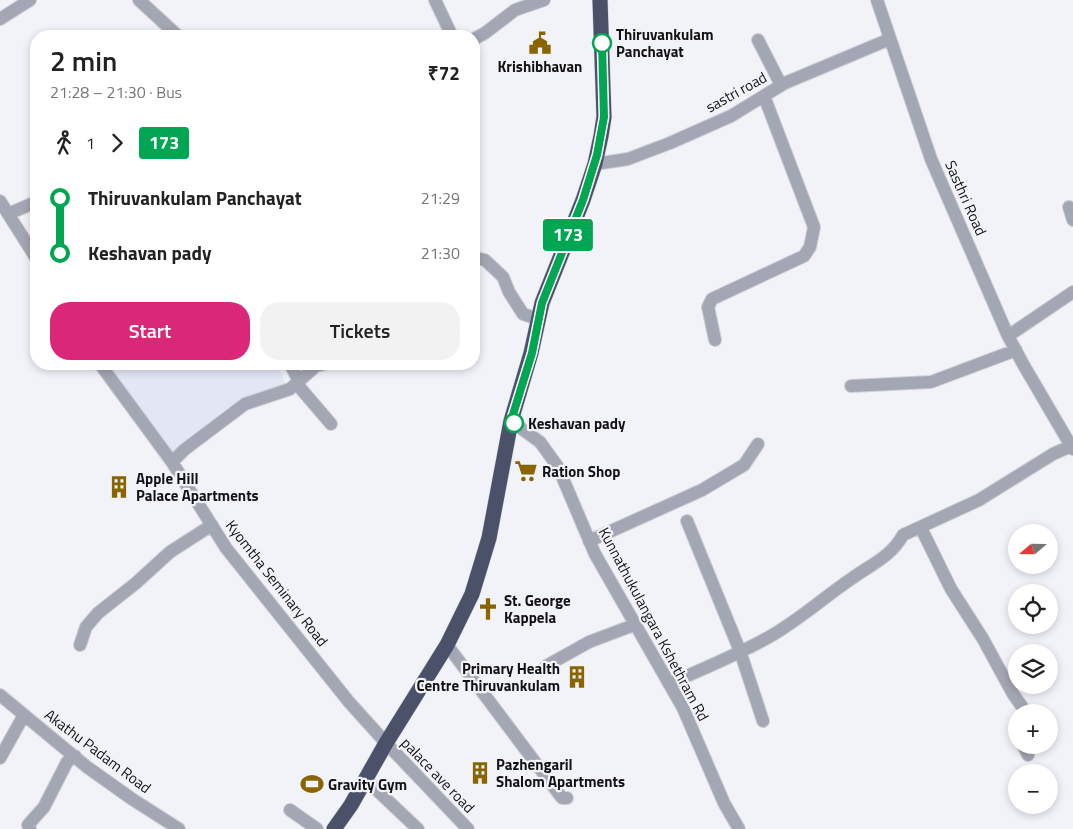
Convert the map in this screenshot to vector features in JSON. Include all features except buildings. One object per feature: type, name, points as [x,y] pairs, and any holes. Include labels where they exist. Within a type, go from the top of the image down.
[{"type":"highway","points":[[334,829],[351,805],[386,743],[447,645],[472,594],[489,538],[511,421],[532,353],[538,319],[548,285],[583,200],[595,164],[604,117],[600,0]]},
{"type":"street","points":[[0,18],[30,0]]},
{"type":"street","points":[[139,0],[172,30]]},
{"type":"street","points":[[435,0],[449,30]]},
{"type":"street","points":[[480,36],[515,10],[544,0]]},
{"type":"street","name":"Sasthri Road","points":[[877,0],[931,159],[1008,336],[1072,448]]},
{"type":"street","name":"sastri road","points":[[595,164],[628,159],[670,143],[731,116],[781,85],[890,39]]},
{"type":"street","points":[[758,40],[781,85]]},
{"type":"street","points":[[715,340],[708,307],[712,299],[804,256],[810,247],[814,227],[764,96]]},
{"type":"street","points":[[30,203],[2,207],[30,249]]},
{"type":"street","points":[[480,259],[484,260],[503,277],[509,292],[523,314],[538,319]]},
{"type":"street","points":[[1008,336],[1073,292]]},
{"type":"street","points":[[851,386],[932,382],[1016,350]]},
{"type":"street","name":"Kyomtha Seminary Road","points":[[104,370],[172,462],[226,548],[350,702],[386,743]]},
{"type":"street","points":[[292,370],[297,382],[331,424]]},
{"type":"street","points":[[172,462],[184,450],[245,404],[290,389],[311,370]]},
{"type":"street","name":"Kunnathukulangara Kshethram Rd","points":[[511,421],[540,442],[558,467],[595,554],[683,708],[724,803],[738,829]]},
{"type":"street","points":[[590,540],[702,490],[744,465],[758,444]]},
{"type":"street","points":[[669,684],[769,637],[804,615],[851,578],[886,556],[903,536],[979,500],[1053,454],[1072,448]]},
{"type":"street","points":[[687,521],[740,651],[763,721]]},
{"type":"street","points":[[80,645],[86,628],[98,613],[136,583],[170,552],[212,526]]},
{"type":"street","points":[[921,528],[951,589],[983,639],[1008,673]]},
{"type":"street","points":[[546,666],[589,642],[634,625]]},
{"type":"street","points":[[447,645],[562,798],[567,798]]},
{"type":"street","name":"Akathu Padam Road","points":[[0,695],[132,799],[179,829]]},
{"type":"street","points":[[0,758],[24,715]]},
{"type":"street","name":"palace ave road","points":[[386,743],[468,829]]},
{"type":"street","points":[[30,829],[28,825],[44,807],[67,762],[75,756]]},
{"type":"street","points":[[365,779],[418,829]]},
{"type":"street","points":[[290,810],[317,829]]},
{"type":"shaded area","points":[[113,370],[280,370],[287,387],[248,399],[172,457]]},
{"type":"bus line","name":"173","points":[[514,423],[511,421],[532,353],[542,303],[583,200],[597,155],[604,117],[602,43]]},
{"type":"place","name":"Krishibhavan","points":[[540,43]]},
{"type":"place","name":"Thiruvankulam Panchayat","points":[[602,43]]},
{"type":"place","name":"Keshavan pady","points":[[514,423]]},
{"type":"place","name":"Ration Shop","points":[[526,471]]},
{"type":"place","name":"Apple Hill Palace Apartments","points":[[119,487]]},
{"type":"place","name":"St. George Kappela","points":[[488,609]]},
{"type":"place","name":"Primary Health Centre Thiruvankulam","points":[[577,677]]},
{"type":"place","name":"Pazhengaril Shalom Apartments","points":[[480,773]]},
{"type":"place","name":"Gravity Gym","points":[[312,784]]}]
